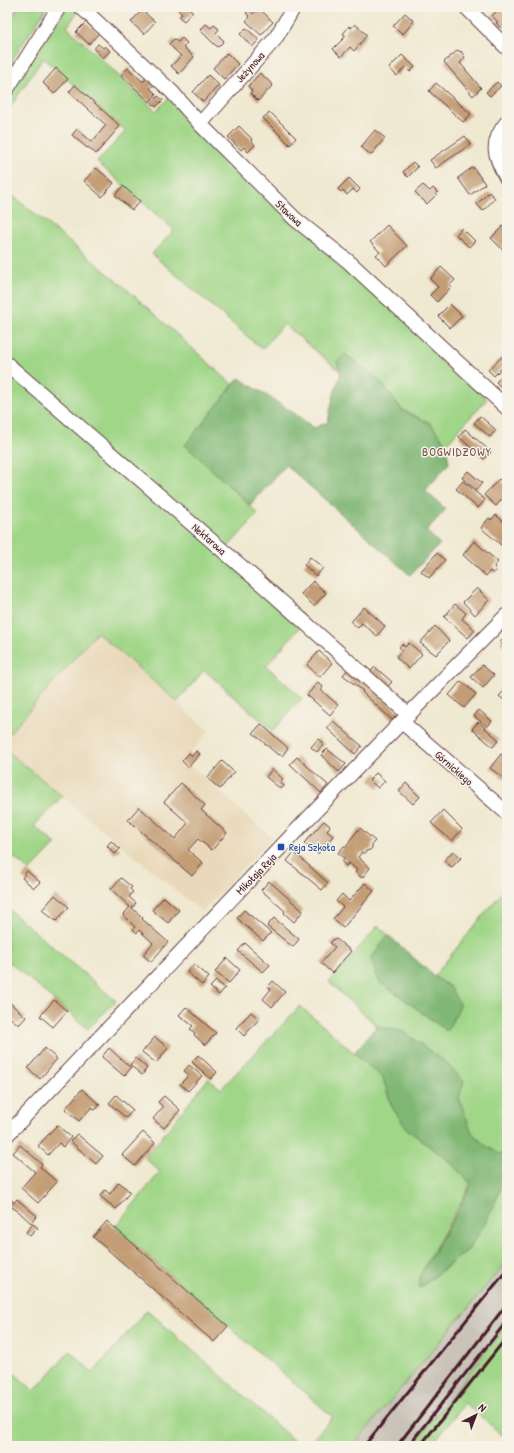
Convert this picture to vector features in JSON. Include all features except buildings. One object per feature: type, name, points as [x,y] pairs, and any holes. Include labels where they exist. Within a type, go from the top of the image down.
[{"type":"street","points":[[7,89],[59,7]]},
{"type":"street","name":"Stawowa","points":[[81,7],[172,92],[200,124],[295,219],[349,262],[507,408]]},
{"type":"street","name":"Jeżynowa","points":[[200,124],[276,38],[294,7]]},
{"type":"street","points":[[466,7],[507,48]]},
{"type":"street","points":[[507,122],[495,140],[495,151],[500,166],[507,179]]},
{"type":"street","name":"Nektarowa","points":[[7,364],[265,587],[406,719]]},
{"type":"street","name":"Mikołaja Reja","points":[[7,1135],[259,870],[507,615]]},
{"type":"street","name":"Górnickiego","points":[[406,719],[507,813]]},
{"type":"shaded area","points":[[7,7],[19,7],[7,26]]},
{"type":"shaded area","points":[[97,631],[209,731],[184,760],[272,838],[202,912],[7,751],[7,736]]},
{"type":"shaded area","points":[[507,1261],[507,1325],[412,1446],[353,1446]]},
{"type":"green space","points":[[19,7],[47,7],[7,68],[7,26]]},
{"type":"green space","points":[[67,7],[72,7],[78,11],[67,27],[156,111],[171,96],[397,311],[487,399],[446,444],[430,423],[402,410],[378,379],[342,373],[284,324],[262,349],[152,254],[174,230],[97,162],[126,131],[43,58],[7,112],[7,96]]},
{"type":"green space","points":[[7,191],[122,285],[233,385],[186,445],[258,514],[226,549],[307,619],[266,666],[302,698],[273,731],[204,670],[177,702],[97,632],[7,736]]},
{"type":"green space","points":[[345,354],[378,379],[402,410],[430,423],[446,444],[449,463],[425,491],[446,509],[426,531],[440,544],[410,575],[286,465],[250,505],[185,445],[239,378],[294,413],[314,428],[328,422],[333,397],[341,373],[337,362]]},
{"type":"green space","points":[[7,751],[62,796],[34,826],[56,844],[30,871],[7,852]]},
{"type":"green space","points":[[507,886],[507,1147],[500,1154],[486,1146],[472,1133],[458,1098],[464,1081],[445,1062],[404,1032],[377,1026],[329,982],[378,926],[388,935],[371,959],[379,982],[447,1031],[451,988],[434,976]]},
{"type":"green space","points":[[7,908],[116,1001],[88,1029],[7,960]]},
{"type":"green space","points":[[388,935],[434,976],[451,988],[460,1006],[447,1031],[379,982],[371,959]]},
{"type":"green space","points":[[300,1006],[383,1078],[392,1107],[407,1129],[449,1161],[471,1184],[419,1277],[420,1288],[468,1250],[484,1225],[498,1196],[507,1167],[507,1261],[353,1446],[307,1446],[333,1417],[115,1227],[160,1172],[145,1158],[208,1079],[221,1089]]},
{"type":"green space","points":[[377,1026],[404,1032],[445,1062],[464,1081],[459,1098],[472,1133],[486,1146],[500,1154],[507,1147],[507,1167],[498,1196],[484,1225],[468,1250],[419,1288],[419,1277],[460,1207],[471,1184],[449,1161],[407,1129],[392,1107],[383,1078],[354,1053]]},
{"type":"green space","points":[[147,1310],[300,1446],[7,1446],[7,1367],[34,1391],[70,1351],[93,1373]]},
{"type":"green space","points":[[507,1325],[507,1439],[465,1403],[434,1442],[438,1446],[412,1446]]},
{"type":"railway","points":[[364,1446],[507,1270]]},
{"type":"railway","points":[[397,1446],[507,1304]]},
{"type":"railway","points":[[408,1446],[507,1321]]},
{"type":"railway","points":[[420,1446],[507,1337]]},
{"type":"place","name":"Reja Szkoła","points":[[281,847]]},
{"type":"district","name":"BOGWIDZOWY","points":[[457,452]]}]
